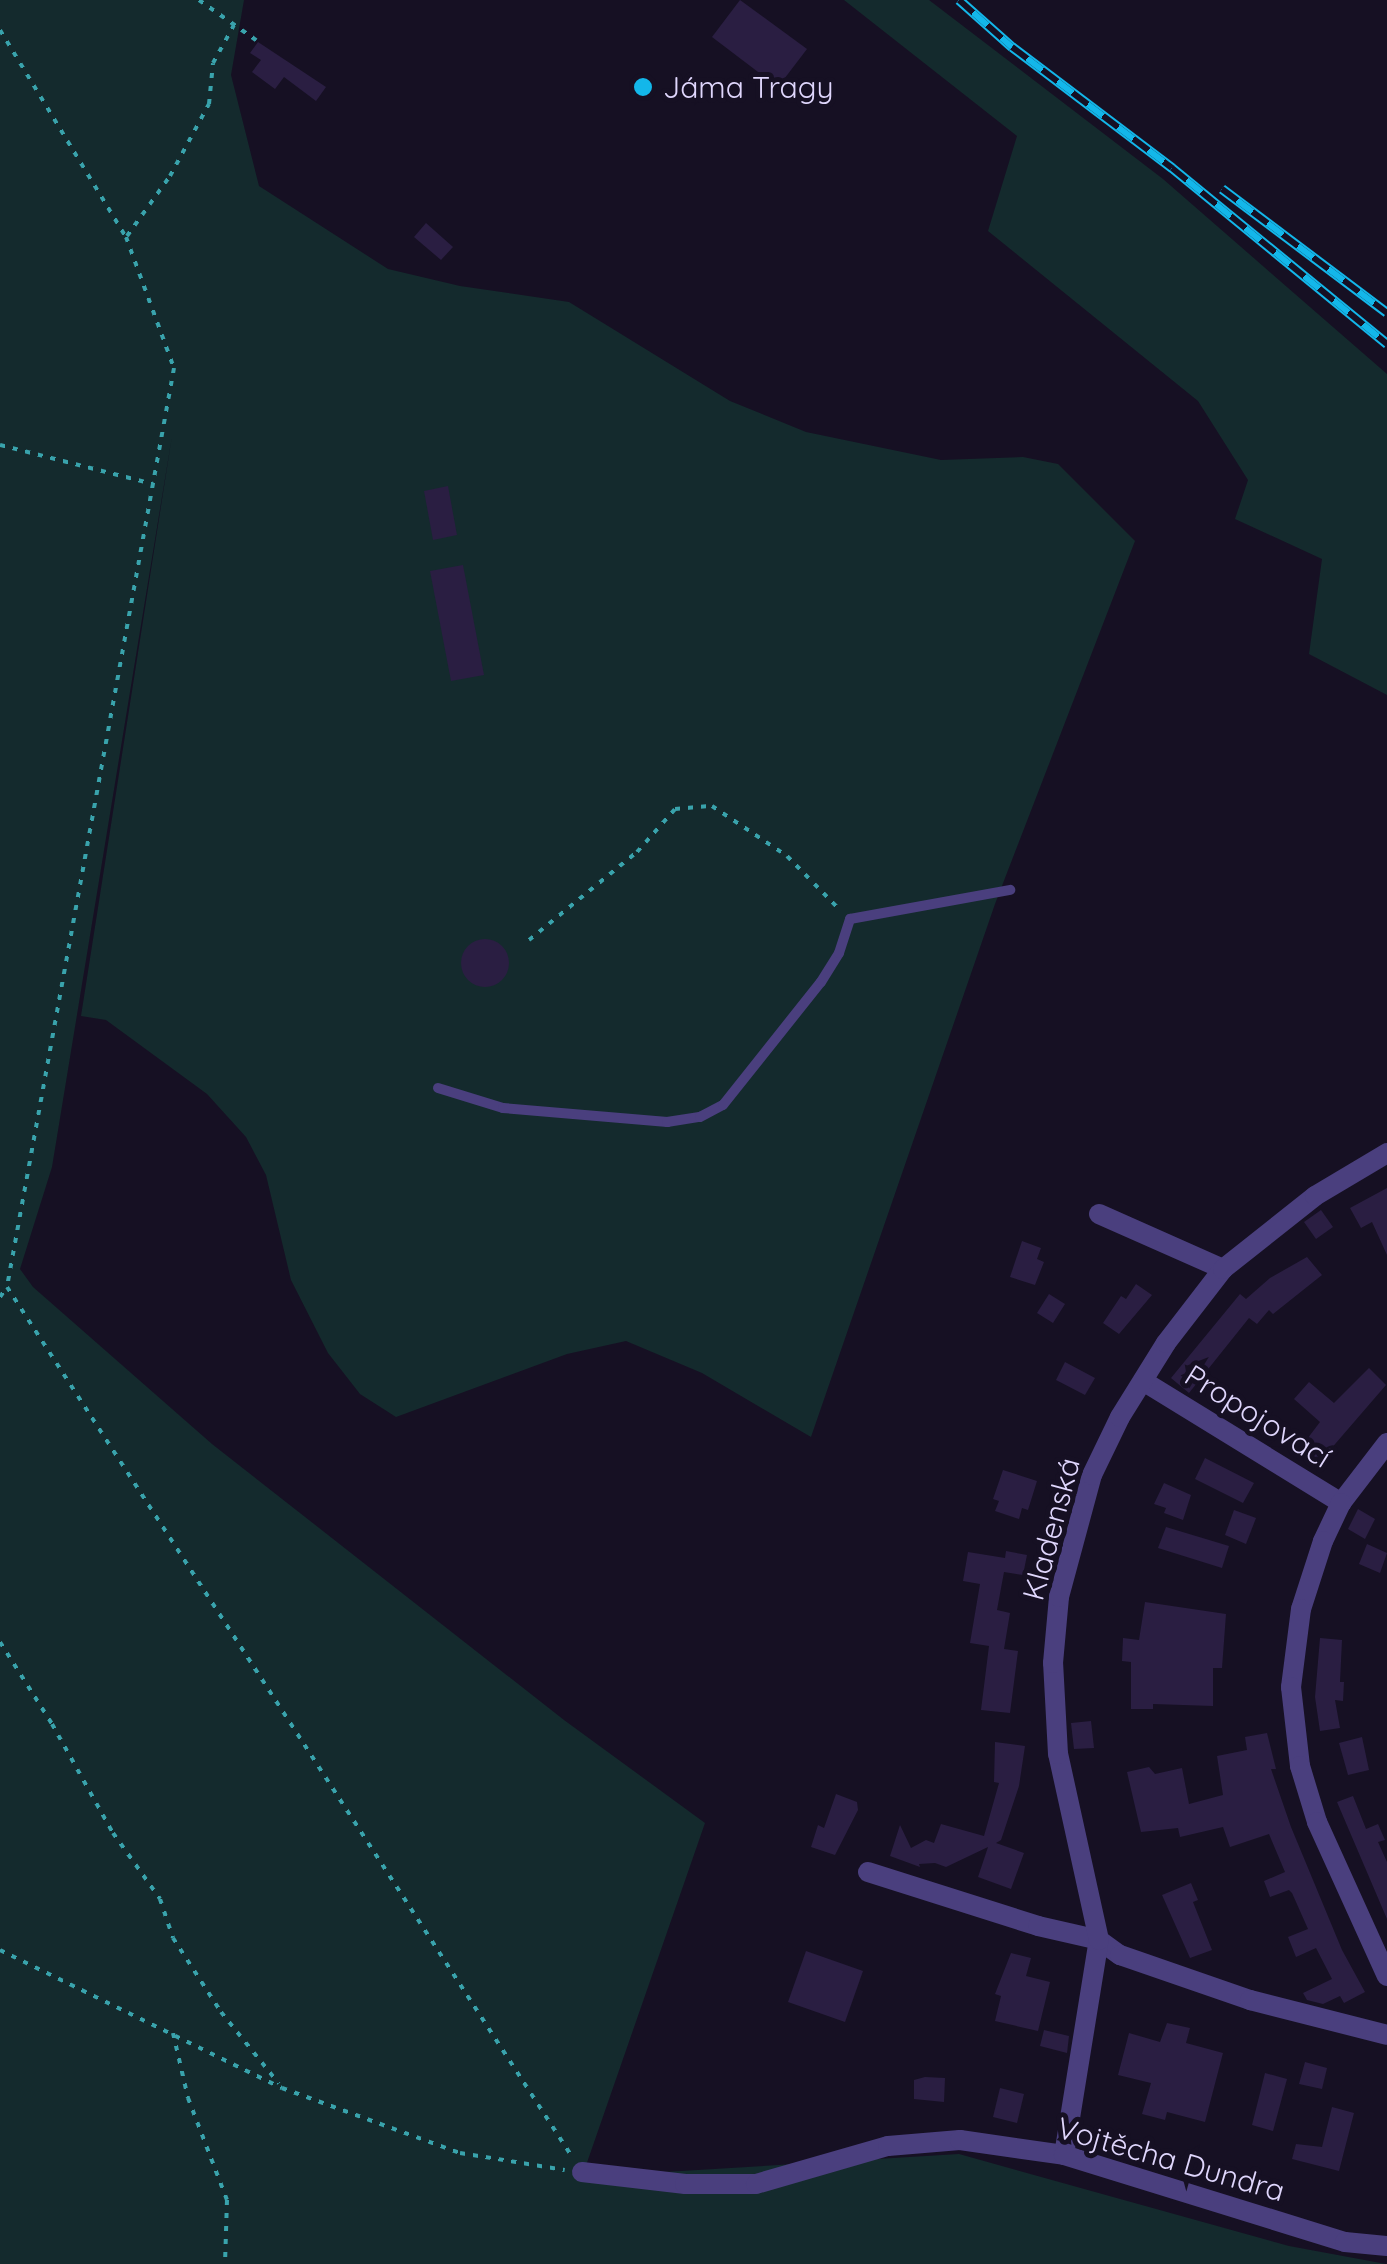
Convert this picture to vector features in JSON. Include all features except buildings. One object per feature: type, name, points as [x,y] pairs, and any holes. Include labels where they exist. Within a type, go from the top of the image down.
[{"type":"street","name":"Kladenská","points":[[1064,2156],[1100,1940],[1058,1754],[1054,1663],[1059,1597],[1092,1475],[1143,1381],[1223,1269],[1315,1196],[1387,1154]]},
{"type":"street","points":[[1099,1214],[1223,1269]]},
{"type":"street","name":"Propojovací","points":[[1143,1381],[1341,1502]]},
{"type":"street","points":[[1387,1444],[1341,1502],[1301,1608],[1292,1687],[1293,1726],[1317,1822],[1387,1976]]},
{"type":"street","points":[[868,1872],[1038,1926],[1100,1940],[1120,1955],[1250,2000],[1387,2035]]},
{"type":"street","name":"Vojtěcha Dundra","points":[[582,2172],[685,2184],[756,2184],[888,2146],[960,2140],[1064,2156],[1345,2242],[1387,2246]]},
{"type":"lane","points":[[438,1088],[503,1108],[668,1122],[700,1117],[723,1105],[822,982],[839,953],[850,919],[1010,890]]},
{"type":"path","points":[[199,0],[256,40]]},
{"type":"path","points":[[126,237],[170,176],[209,104],[213,63],[234,24]]},
{"type":"path","points":[[0,30],[126,237],[174,368],[7,1287],[0,1297]]},
{"type":"path","points":[[0,445],[152,484]]},
{"type":"path","points":[[529,940],[638,852],[675,809],[712,806],[787,856],[850,919]]},
{"type":"path","points":[[7,1287],[582,2172]]},
{"type":"path","points":[[0,1642],[52,1724],[113,1833],[160,1899],[172,1938],[222,2012],[282,2088]]},
{"type":"path","points":[[0,1950],[282,2088],[460,2153],[526,2168],[582,2172]]},
{"type":"path","points":[[173,2032],[188,2098],[226,2200],[225,2264]]},
{"type":"green space","points":[[0,0],[244,0],[231,75],[259,186],[388,269],[460,286],[569,302],[730,401],[806,432],[941,460],[1023,457],[1058,464],[1135,541],[995,904],[811,1437],[702,1373],[626,1341],[567,1354],[396,1417],[360,1394],[328,1353],[291,1280],[266,1175],[246,1137],[207,1094],[106,1020],[81,1016],[172,436],[52,1167],[20,1269],[33,1287],[212,1444],[564,1720],[705,1823],[582,2177],[959,2154],[1289,2246],[1386,2264],[0,2264]]},
{"type":"green space","points":[[844,0],[929,0],[1163,179],[1387,374],[1387,695],[1309,654],[1322,559],[1235,519],[1248,480],[1198,401],[988,231],[1017,136]]},
{"type":"railway","points":[[959,0],[1012,47],[1172,168],[1387,344]]},
{"type":"railway","points":[[1222,189],[1387,313]]},
{"type":"place","name":"Jáma Tragy","points":[[643,87]]}]
